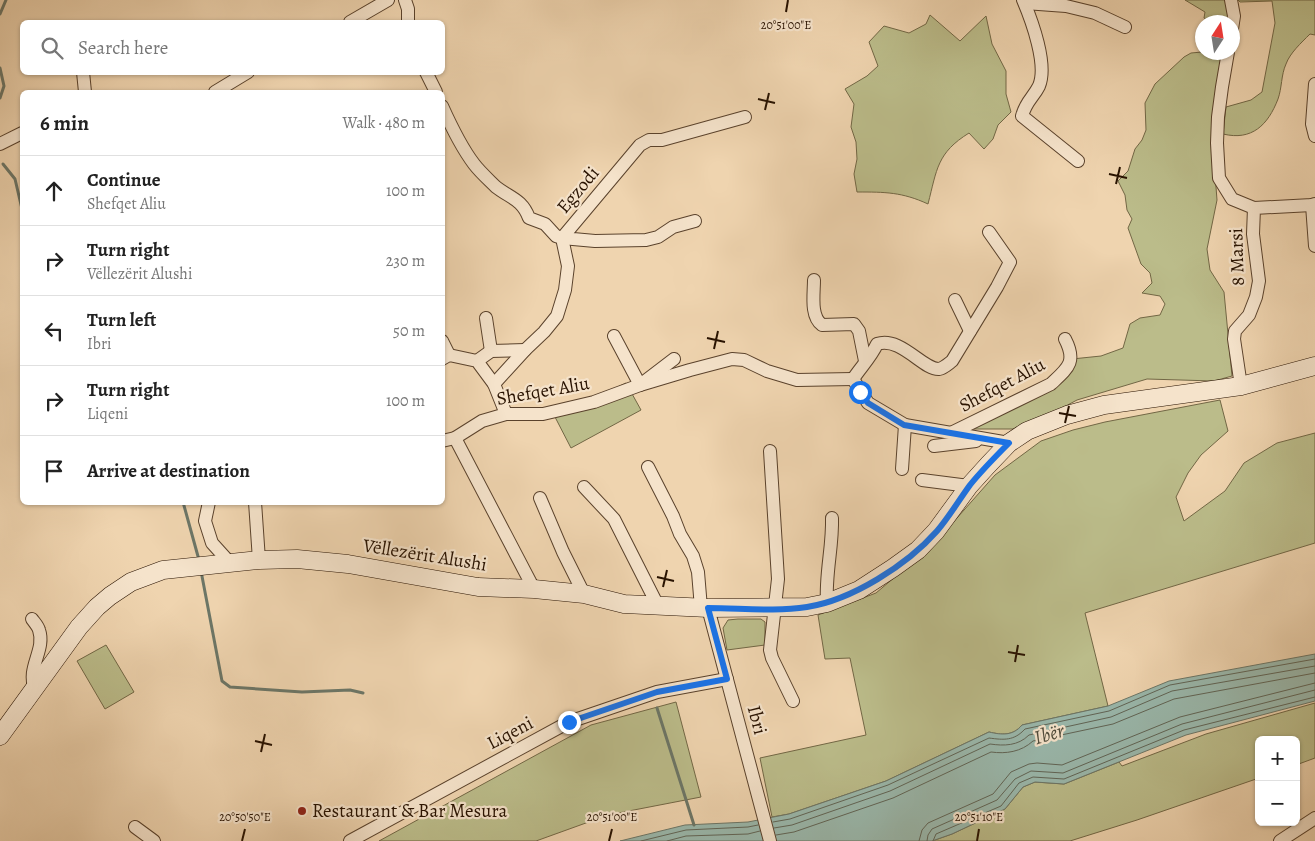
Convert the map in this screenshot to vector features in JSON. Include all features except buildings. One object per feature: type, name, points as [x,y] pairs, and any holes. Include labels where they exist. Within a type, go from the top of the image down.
[{"type":"main road","name":"Vëllezërit Alushi","points":[[0,736],[79,627],[110,596],[131,582],[163,570],[259,560],[323,560],[478,587],[534,589],[584,594],[624,604],[705,608],[775,609],[807,607],[859,590],[918,550],[936,531],[970,486],[1009,443],[1027,431],[1067,415],[1104,405],[1241,386],[1315,366]]},
{"type":"street","points":[[353,20],[388,0]]},
{"type":"street","points":[[405,0],[408,9],[408,20]]},
{"type":"street","points":[[1230,0],[1234,15]]},
{"type":"street","points":[[1078,161],[1022,116],[1025,106],[1038,87],[1042,73],[1036,36],[1024,1],[1066,6],[1095,13],[1125,28]]},
{"type":"street","name":"8 Marsi","points":[[1227,60],[1218,117],[1219,178],[1232,199],[1254,208],[1313,204],[1315,246]]},
{"type":"street","points":[[83,75],[85,90]]},
{"type":"street","points":[[217,90],[243,75]]},
{"type":"street","points":[[428,75],[435,90]]},
{"type":"street","points":[[1315,84],[1312,124],[1315,136]]},
{"type":"street","points":[[445,112],[459,141],[474,164],[496,187],[519,202],[526,209],[528,218],[545,224],[556,236],[562,238],[568,266],[565,290],[557,316],[494,384]]},
{"type":"street","name":"Egzodi","points":[[562,238],[640,146],[649,140],[662,140],[746,117]]},
{"type":"street","points":[[0,144],[20,134]]},
{"type":"street","name":"8 Marsi","points":[[1241,386],[1234,339],[1235,330],[1249,315],[1256,297],[1259,281],[1253,234],[1254,208]]},
{"type":"street","name":"Egzodi","points":[[562,238],[595,241],[646,240],[658,237],[673,227],[695,221]]},
{"type":"street","points":[[853,379],[873,353],[877,344],[882,342],[892,344],[918,358],[928,366],[937,369],[946,367],[970,331],[1010,262],[988,232]]},
{"type":"street","points":[[814,280],[816,321],[822,325],[854,324],[859,331],[865,361]]},
{"type":"street","points":[[955,300],[970,331]]},
{"type":"street","points":[[486,318],[491,351]]},
{"type":"street","points":[[614,336],[640,385]]},
{"type":"street","name":"Shefqet Aliu","points":[[951,432],[1051,384],[1070,362],[1071,350],[1065,339]]},
{"type":"street","points":[[446,357],[477,361],[491,351],[525,350]]},
{"type":"street","name":"Shefqet Aliu","points":[[640,385],[674,359]]},
{"type":"street","name":"Shefqet Aliu","points":[[449,439],[482,421],[506,414],[543,414],[574,408],[640,385],[732,359],[744,360],[767,371],[797,380],[853,379],[868,403],[904,425],[1009,443]]},
{"type":"street","points":[[477,361],[494,384],[506,414]]},
{"type":"street","points":[[902,469],[904,425]]},
{"type":"street","points":[[449,439],[534,589]]},
{"type":"street","name":"Shefqet Aliu","points":[[934,446],[989,440]]},
{"type":"street","points":[[770,451],[778,580],[770,650],[793,701]]},
{"type":"street","points":[[648,467],[680,534],[693,556],[705,608]]},
{"type":"street","points":[[922,480],[970,486]]},
{"type":"street","points":[[584,487],[614,519],[658,606]]},
{"type":"street","points":[[540,498],[563,552],[584,594]]},
{"type":"street","points":[[208,505],[205,521],[212,543],[231,564]]},
{"type":"street","points":[[255,505],[259,560]]},
{"type":"street","points":[[827,602],[826,588],[832,518]]},
{"type":"street","name":"Ibri","points":[[705,608],[727,679],[770,841]]},
{"type":"street","points":[[32,619],[39,630],[40,646],[31,680],[34,689]]},
{"type":"street","name":"Liqeni","points":[[350,841],[575,720],[657,692],[727,679]]},
{"type":"street","points":[[1284,840],[1315,818]]},
{"type":"street","points":[[135,827],[154,841]]},
{"type":"green space","points":[[1185,0],[1226,0],[1229,15],[1204,15],[1205,12]]},
{"type":"green space","points":[[1238,0],[1315,0],[1315,35],[1310,34],[1290,56],[1284,68],[1278,99],[1264,123],[1251,133],[1233,136],[1223,134],[1226,107],[1251,100],[1262,92],[1275,23],[1272,1],[1240,2]]},
{"type":"green space","points":[[930,15],[960,41],[986,16],[992,44],[1006,71],[1006,94],[1011,112],[998,125],[993,139],[984,149],[969,133],[950,148],[936,171],[928,204],[893,193],[857,192],[854,174],[857,159],[856,142],[851,127],[854,104],[845,89],[867,76],[878,66],[869,42],[884,26],[909,33],[926,24]]},
{"type":"green space","points":[[1195,53],[1195,60],[1225,60],[1215,174],[1217,200],[1207,249],[1210,270],[1224,292],[1232,376],[1214,381],[1147,379],[1077,400],[1045,417],[1013,429],[974,429],[972,422],[1053,385],[1072,359],[1101,356],[1123,348],[1130,324],[1140,318],[1160,315],[1165,304],[1160,296],[1142,293],[1152,283],[1150,273],[1141,264],[1128,228],[1132,219],[1127,210],[1125,195],[1118,181],[1128,171],[1135,149],[1142,140],[1146,130],[1145,103],[1155,84],[1184,57]]},
{"type":"green space","points":[[626,383],[641,410],[571,448],[555,417]]},
{"type":"green space","points":[[1220,400],[1228,431],[1201,455],[1188,473],[1176,497],[1184,521],[1225,491],[1244,463],[1277,443],[1315,433],[1315,543],[1085,613],[1108,706],[1022,725],[1019,729],[1007,734],[989,732],[886,781],[789,814],[772,817],[760,758],[866,735],[850,658],[825,659],[818,615],[876,593],[934,544],[995,475],[1041,441],[1105,422]]},
{"type":"green space","points":[[761,619],[765,622],[765,645],[727,650],[723,628],[728,620]]},
{"type":"green space","points":[[106,645],[134,692],[105,709],[77,661]]},
{"type":"green space","points":[[676,702],[701,797],[608,815],[536,841],[379,841],[591,725]]},
{"type":"green space","points":[[1315,703],[1315,758],[1300,764],[1300,736],[1255,736],[1255,779],[1137,820],[1070,841],[932,841],[952,834],[1005,809],[1023,787],[1035,782],[1064,784],[1119,762],[1122,766],[1206,734]]},
{"type":"water","name":"Ibër","points":[[1315,654],[1315,701],[1186,735],[1064,784],[1035,782],[1023,787],[1005,809],[952,834],[932,841],[620,841],[685,825],[748,822],[789,814],[886,781],[989,732],[1007,734],[1019,729],[1022,725],[1108,706],[1169,681]]},
{"type":"waterway","points":[[0,14],[6,0]]},
{"type":"waterway","points":[[0,68],[4,86],[0,98]]},
{"type":"waterway","points":[[3,164],[15,179],[20,200]]},
{"type":"waterway","points":[[184,505],[199,560]]},
{"type":"waterway","points":[[201,571],[222,681],[230,687],[302,692],[350,690],[363,693]]},
{"type":"waterway","points":[[657,708],[694,825]]},
{"type":"place","name":"Restaurant & Bar Mesura","points":[[302,811]]},
{"type":"route","points":[[569,722],[657,692],[727,679],[708,608],[775,609],[807,607],[859,590],[918,550],[954,509],[970,486],[1009,443],[904,425],[868,403],[860,392]]}]
